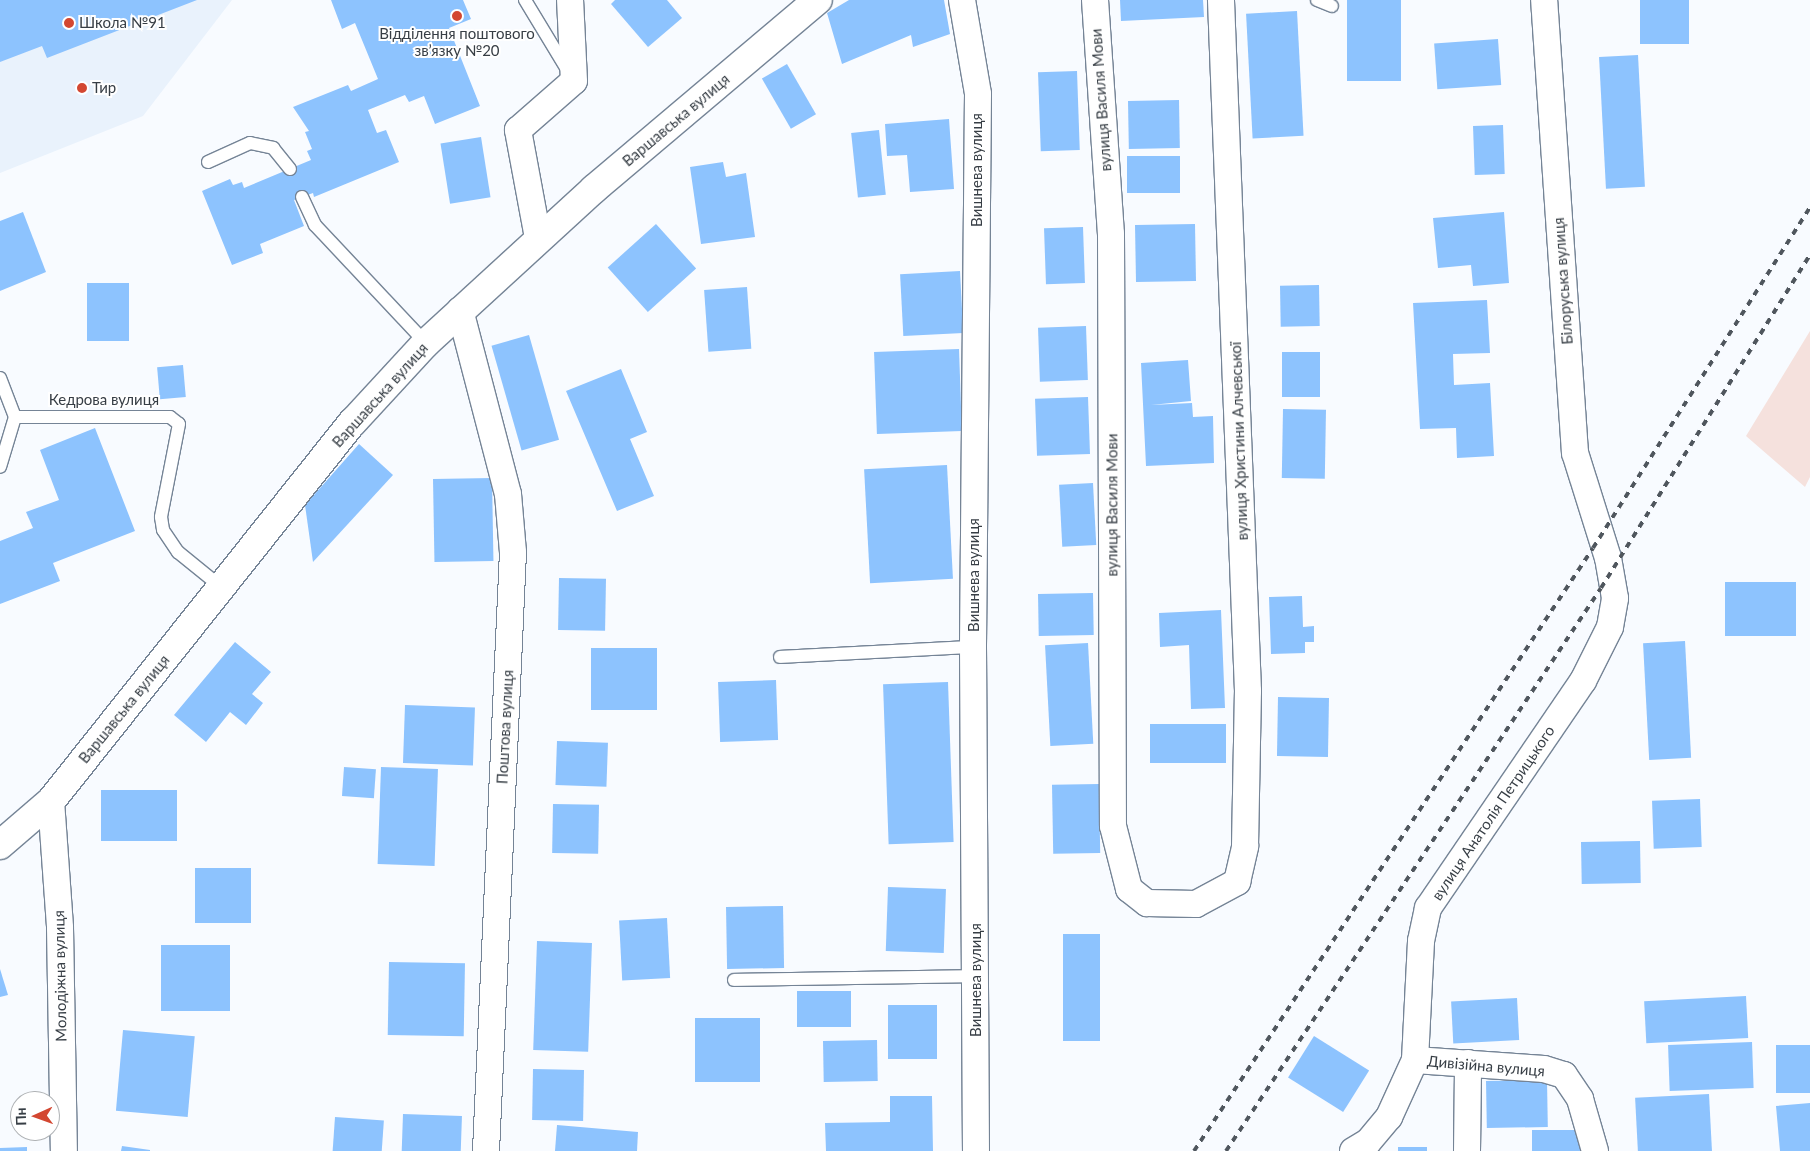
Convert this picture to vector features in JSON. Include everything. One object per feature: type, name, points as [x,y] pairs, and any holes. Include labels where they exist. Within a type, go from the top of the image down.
[{"type":"street","points":[[538,238],[518,130],[574,81],[570,0]]},
{"type":"street","name":"Варшавська вулиця","points":[[0,845],[51,801],[353,422],[426,343],[538,238],[818,0]]},
{"type":"street","name":"Вишнева вулиця","points":[[962,0],[978,94],[973,647],[976,1151]]},
{"type":"street","name":"вулиця Василя Мови","points":[[1095,0],[1111,234],[1113,826],[1128,890],[1147,903],[1196,904],[1237,882]]},
{"type":"street","name":"вулиця Христини Алчевської","points":[[1222,0],[1248,691],[1245,846],[1237,882]]},
{"type":"street","name":"Білоруська вулиця","points":[[1544,0],[1575,452],[1608,558]]},
{"type":"street","name":"Поштова вулиця","points":[[460,310],[508,494],[513,552],[486,1151]]},
{"type":"street","name":"вулиця Анатолія Петрицького","points":[[1353,1151],[1368,1142],[1389,1117],[1415,1060],[1420,941],[1428,908],[1587,673],[1610,627],[1615,598],[1608,558]]},
{"type":"street","name":"Молодіжна вулиця","points":[[51,801],[60,928],[64,1151]]},
{"type":"street","name":"Дивізійна вулиця","points":[[1415,1060],[1544,1069],[1564,1075],[1580,1099],[1595,1151]]},
{"type":"street","points":[[1467,1151],[1468,1063]]},
{"type":"lane","points":[[525,0],[574,81]]},
{"type":"lane","points":[[1317,0],[1332,6]]},
{"type":"lane","points":[[208,162],[250,143],[273,148],[290,169]]},
{"type":"lane","points":[[302,197],[315,225],[426,343]]},
{"type":"lane","points":[[0,378],[15,417],[0,467]]},
{"type":"lane","name":"Кедрова вулиця","points":[[15,417],[170,417],[179,424],[162,517],[163,530],[178,552],[221,587]]},
{"type":"lane","points":[[780,657],[973,647]]},
{"type":"lane","points":[[734,980],[976,976]]},
{"type":"shaded area","points":[[0,0],[232,0],[143,116],[0,173]]},
{"type":"shaded area","points":[[1810,331],[1810,477],[1805,487],[1746,436]]},
{"type":"building","name":"Школа №91","points":[[0,0],[197,0],[47,58],[42,46],[0,62]]},
{"type":"building","points":[[331,0],[463,0],[471,19],[449,28],[480,106],[435,124],[424,96],[409,102],[405,95],[368,110],[377,133],[386,130],[399,162],[314,197],[313,193],[294,200],[304,226],[260,244],[263,253],[232,265],[202,191],[230,179],[233,185],[242,182],[244,188],[311,160],[307,151],[312,149],[305,132],[309,131],[293,107],[348,85],[351,91],[378,79],[355,23],[342,29]]},
{"type":"building","points":[[615,0],[667,0],[682,18],[648,47],[611,4]]},
{"type":"building","points":[[849,0],[944,0],[950,34],[913,47],[911,35],[842,64],[827,13]]},
{"type":"building","points":[[1120,0],[1203,0],[1204,17],[1121,21]]},
{"type":"building","points":[[1347,0],[1401,0],[1401,81],[1347,81]]},
{"type":"building","points":[[1640,0],[1689,0],[1689,44],[1640,44]]},
{"type":"building","points":[[1297,11],[1304,136],[1253,138],[1246,14]]},
{"type":"building","points":[[1498,39],[1501,85],[1437,89],[1434,43]]},
{"type":"building","points":[[1638,55],[1645,187],[1606,189],[1599,57]]},
{"type":"building","points":[[787,64],[816,114],[791,129],[762,78]]},
{"type":"building","points":[[1077,71],[1080,150],[1041,151],[1038,72]]},
{"type":"building","points":[[1179,100],[1180,148],[1129,149],[1128,101]]},
{"type":"building","points":[[949,119],[954,189],[910,192],[907,155],[887,156],[885,124]]},
{"type":"building","points":[[1503,125],[1505,174],[1475,175],[1473,126]]},
{"type":"building","points":[[879,130],[886,195],[858,198],[851,133]]},
{"type":"building","points":[[481,137],[491,197],[450,204],[441,143]]},
{"type":"building","points":[[1127,156],[1180,156],[1180,193],[1127,193]]},
{"type":"building","points":[[723,162],[726,177],[746,173],[755,237],[701,244],[690,167]]},
{"type":"building","points":[[23,212],[46,272],[0,291],[0,221]]},
{"type":"building","points":[[1504,212],[1509,283],[1473,286],[1471,265],[1438,268],[1433,218]]},
{"type":"building","points":[[656,224],[696,269],[648,312],[608,267]]},
{"type":"building","points":[[1195,224],[1196,281],[1136,282],[1135,225]]},
{"type":"building","points":[[1083,227],[1085,283],[1046,284],[1044,228]]},
{"type":"building","points":[[960,271],[963,333],[903,336],[900,274]]},
{"type":"building","points":[[87,283],[129,283],[129,341],[87,341]]},
{"type":"building","points":[[1319,285],[1320,326],[1281,327],[1280,286]]},
{"type":"building","points":[[747,287],[751,349],[708,352],[704,290]]},
{"type":"building","points":[[1487,300],[1490,353],[1453,354],[1454,385],[1490,383],[1494,456],[1457,458],[1456,428],[1420,429],[1413,303]]},
{"type":"building","points":[[1086,326],[1088,380],[1040,382],[1038,328]]},
{"type":"building","points":[[529,335],[559,440],[522,451],[492,346]]},
{"type":"building","points":[[959,349],[962,431],[877,434],[874,352]]},
{"type":"building","points":[[1282,352],[1320,352],[1320,397],[1282,397]]},
{"type":"building","points":[[1188,360],[1191,401],[1151,405],[1192,403],[1193,417],[1213,416],[1214,463],[1146,466],[1141,363]]},
{"type":"building","points":[[183,365],[186,397],[160,399],[157,367]]},
{"type":"building","points":[[621,369],[647,432],[630,439],[654,496],[617,511],[566,391]]},
{"type":"building","points":[[1088,397],[1090,454],[1037,456],[1035,399]]},
{"type":"building","points":[[1283,409],[1326,410],[1325,479],[1282,478]]},
{"type":"building","points":[[95,428],[135,531],[53,563],[60,581],[0,604],[0,541],[33,528],[26,512],[59,500],[40,450]]},
{"type":"building","points":[[359,444],[393,475],[313,562],[305,505]]},
{"type":"building","points":[[947,465],[953,579],[870,583],[864,469]]},
{"type":"building","points":[[492,478],[493,561],[434,562],[433,479]]},
{"type":"building","points":[[1093,483],[1096,545],[1062,547],[1059,485]]},
{"type":"building","points":[[559,578],[606,579],[605,631],[558,630]]},
{"type":"building","points":[[1725,582],[1796,582],[1796,636],[1725,636]]},
{"type":"building","points":[[1093,593],[1094,635],[1039,636],[1038,594]]},
{"type":"building","points":[[1302,596],[1303,627],[1314,626],[1314,642],[1305,642],[1305,653],[1271,654],[1269,597]]},
{"type":"building","points":[[1221,610],[1225,708],[1191,709],[1189,645],[1160,647],[1159,613]]},
{"type":"building","points":[[1685,641],[1691,758],[1649,760],[1643,643]]},
{"type":"building","points":[[235,642],[271,672],[252,694],[263,703],[246,725],[230,712],[206,742],[174,715]]},
{"type":"building","points":[[1088,643],[1093,744],[1050,746],[1045,645]]},
{"type":"building","points":[[591,648],[657,648],[657,710],[591,710]]},
{"type":"building","points":[[776,680],[778,740],[720,742],[718,682]]},
{"type":"building","points":[[948,682],[954,842],[889,844],[883,684]]},
{"type":"building","points":[[1278,697],[1329,698],[1328,757],[1277,756]]},
{"type":"building","points":[[405,705],[475,707],[473,765],[403,763]]},
{"type":"building","points":[[1150,724],[1226,724],[1226,763],[1150,763]]},
{"type":"building","points":[[557,741],[608,743],[606,787],[555,785]]},
{"type":"building","points":[[344,767],[376,769],[374,798],[342,796]]},
{"type":"building","points":[[381,767],[438,769],[435,866],[378,864]]},
{"type":"building","points":[[1099,784],[1100,853],[1053,854],[1052,785]]},
{"type":"building","points":[[101,790],[177,790],[177,841],[101,841]]},
{"type":"building","points":[[1700,799],[1702,847],[1654,849],[1652,801]]},
{"type":"building","points":[[553,804],[599,805],[598,854],[552,853]]},
{"type":"building","points":[[1640,841],[1641,883],[1582,884],[1581,842]]},
{"type":"building","points":[[195,868],[251,868],[251,923],[195,923]]},
{"type":"building","points":[[888,887],[946,889],[944,953],[886,951]]},
{"type":"building","points":[[783,906],[784,968],[727,969],[726,907]]},
{"type":"building","points":[[667,918],[670,978],[622,980],[619,921]]},
{"type":"building","points":[[1063,934],[1100,934],[1100,1041],[1063,1041]]},
{"type":"building","points":[[537,941],[592,943],[588,1052],[533,1050]]},
{"type":"building","points":[[161,945],[230,945],[230,1011],[161,1011]]},
{"type":"building","points":[[389,962],[465,963],[464,1036],[388,1035]]},
{"type":"building","points":[[0,969],[8,995],[0,997]]},
{"type":"building","points":[[797,991],[851,991],[851,1027],[797,1027]]},
{"type":"building","points":[[1746,996],[1748,1038],[1646,1043],[1644,1001]]},
{"type":"building","points":[[1517,998],[1519,1040],[1453,1043],[1451,1001]]},
{"type":"building","points":[[888,1005],[937,1005],[937,1059],[888,1059]]},
{"type":"building","points":[[695,1018],[760,1018],[760,1082],[695,1082]]},
{"type":"building","points":[[123,1030],[195,1036],[188,1117],[116,1111]]},
{"type":"building","points":[[1314,1036],[1369,1070],[1343,1112],[1288,1078]]},
{"type":"building","points":[[877,1040],[878,1081],[824,1082],[823,1041]]},
{"type":"building","points":[[1752,1042],[1754,1088],[1670,1091],[1668,1045]]},
{"type":"building","points":[[1776,1045],[1810,1045],[1810,1093],[1776,1093]]},
{"type":"building","points":[[533,1069],[584,1070],[583,1121],[532,1120]]},
{"type":"building","points":[[1547,1080],[1548,1127],[1487,1128],[1486,1081]]},
{"type":"building","points":[[1709,1094],[1712,1151],[1638,1151],[1635,1098]]},
{"type":"building","points":[[890,1096],[932,1096],[933,1151],[826,1151],[825,1123],[890,1122]]},
{"type":"building","points":[[1810,1103],[1810,1151],[1780,1151],[1776,1106]]},
{"type":"building","points":[[403,1114],[462,1116],[461,1151],[402,1151]]},
{"type":"building","points":[[335,1117],[384,1120],[382,1151],[333,1151]]},
{"type":"building","points":[[557,1125],[638,1132],[637,1151],[555,1151]]},
{"type":"building","points":[[1532,1130],[1580,1130],[1580,1151],[1532,1151]]},
{"type":"building","points":[[122,1146],[150,1150],[150,1151],[121,1151]]},
{"type":"building","points":[[27,1147],[27,1151],[0,1151],[0,1148]]},
{"type":"building","points":[[1398,1147],[1427,1147],[1427,1151],[1398,1151]]},
{"type":"railway","points":[[1194,1151],[1593,548],[1810,207]]},
{"type":"railway","points":[[1226,1151],[1601,588],[1810,255]]},
{"type":"place","name":"Відділення поштового зв’язку №20","points":[[457,16]]},
{"type":"place","name":"Школа №91","points":[[69,23]]},
{"type":"place","name":"Тир","points":[[82,88]]}]
